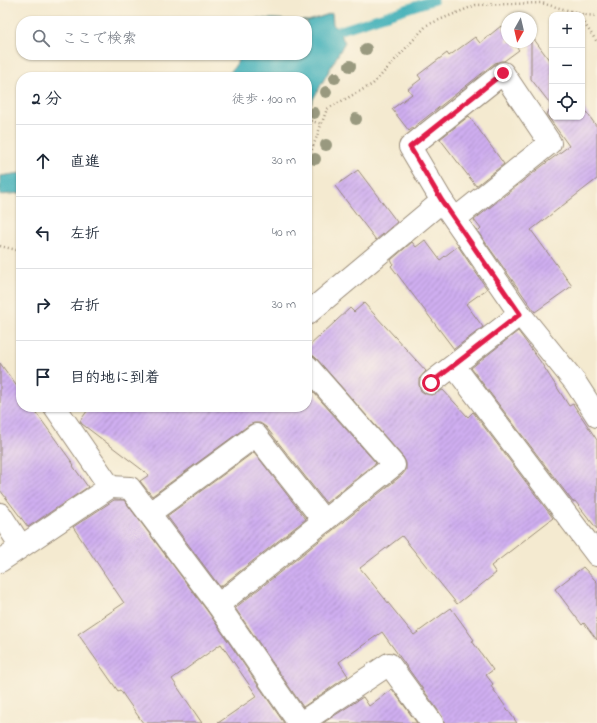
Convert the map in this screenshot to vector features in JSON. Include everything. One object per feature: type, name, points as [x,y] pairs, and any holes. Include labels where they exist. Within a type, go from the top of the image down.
[{"type":"street","points":[[455,219],[550,144],[503,73],[410,147],[442,201],[520,314],[575,382],[597,416]]},
{"type":"street","points":[[312,310],[442,201]]},
{"type":"street","points":[[431,383],[520,314]]},
{"type":"street","points":[[454,366],[590,532],[597,555]]},
{"type":"street","points":[[218,605],[394,465],[312,372]]},
{"type":"street","points":[[58,412],[110,487]]},
{"type":"street","points":[[150,513],[256,436],[324,521]]},
{"type":"street","points":[[0,561],[110,487],[130,488],[218,605],[300,723],[389,664],[432,723]]},
{"type":"street","points":[[0,514],[22,546]]},
{"type":"path","points":[[312,149],[327,109],[372,84],[427,25],[476,5],[540,3],[571,12]]},
{"type":"path","points":[[585,15],[597,16]]},
{"type":"path","points":[[585,24],[597,42]]},
{"type":"path","points":[[312,121],[322,124]]},
{"type":"path","points":[[0,246],[16,249]]},
{"type":"water","points":[[332,13],[333,24],[345,42],[312,101],[312,72],[231,72],[238,60],[312,60],[312,20]]},
{"type":"water","points":[[16,174],[16,193],[0,195],[0,176]]},
{"type":"building","points":[[501,26],[501,48],[518,48],[519,50],[504,61],[495,63],[409,131],[392,109],[412,94],[408,89],[421,79],[418,75],[447,53],[449,56],[475,37],[480,43]]},
{"type":"building","points":[[537,43],[549,60],[549,102],[531,79],[531,48],[537,48]]},
{"type":"building","points":[[585,110],[597,127],[597,179],[531,230],[572,286],[535,312],[478,232],[481,229],[474,220],[569,146],[550,120],[585,120]]},
{"type":"building","points":[[549,112],[549,118],[546,114]]},
{"type":"building","points":[[469,116],[504,164],[476,186],[440,139]]},
{"type":"building","points":[[358,170],[397,222],[376,240],[335,186]]},
{"type":"building","points":[[425,240],[440,260],[458,246],[487,289],[466,304],[483,327],[454,349],[391,266],[393,264],[391,260],[412,242],[416,247]]},
{"type":"building","points":[[364,303],[426,371],[419,379],[421,391],[432,395],[443,390],[468,417],[473,412],[553,518],[491,566],[496,573],[457,604],[402,536],[360,568],[414,635],[451,608],[493,670],[486,675],[493,684],[491,686],[517,723],[444,723],[442,716],[382,632],[339,662],[348,676],[303,707],[235,608],[402,475],[406,470],[406,463],[403,457],[312,355],[312,343],[350,308],[354,312]]},
{"type":"building","points":[[518,331],[540,361],[569,406],[573,404],[597,440],[597,529],[575,501],[573,502],[471,368]]},
{"type":"building","points":[[0,363],[16,385],[16,412],[36,412],[88,487],[28,527],[0,490]]},
{"type":"building","points":[[312,391],[376,463],[326,503],[266,427],[260,423],[254,423],[249,425],[152,496],[140,481],[149,475],[80,421],[86,412],[312,412]]},
{"type":"building","points":[[254,452],[306,519],[220,587],[167,516]]},
{"type":"building","points":[[114,500],[124,500],[208,612],[284,723],[218,723],[257,696],[221,644],[172,679],[202,723],[143,723],[120,690],[118,691],[78,634],[124,603],[73,527]]},
{"type":"building","points":[[583,567],[597,582],[597,640],[584,623],[582,625],[555,589]]},
{"type":"building","points":[[392,689],[417,723],[323,723],[363,697],[369,706]]},
{"type":"waterway","points":[[312,39],[434,0]]},
{"type":"route","points":[[431,383],[520,314],[442,201],[410,147],[503,73]]}]
